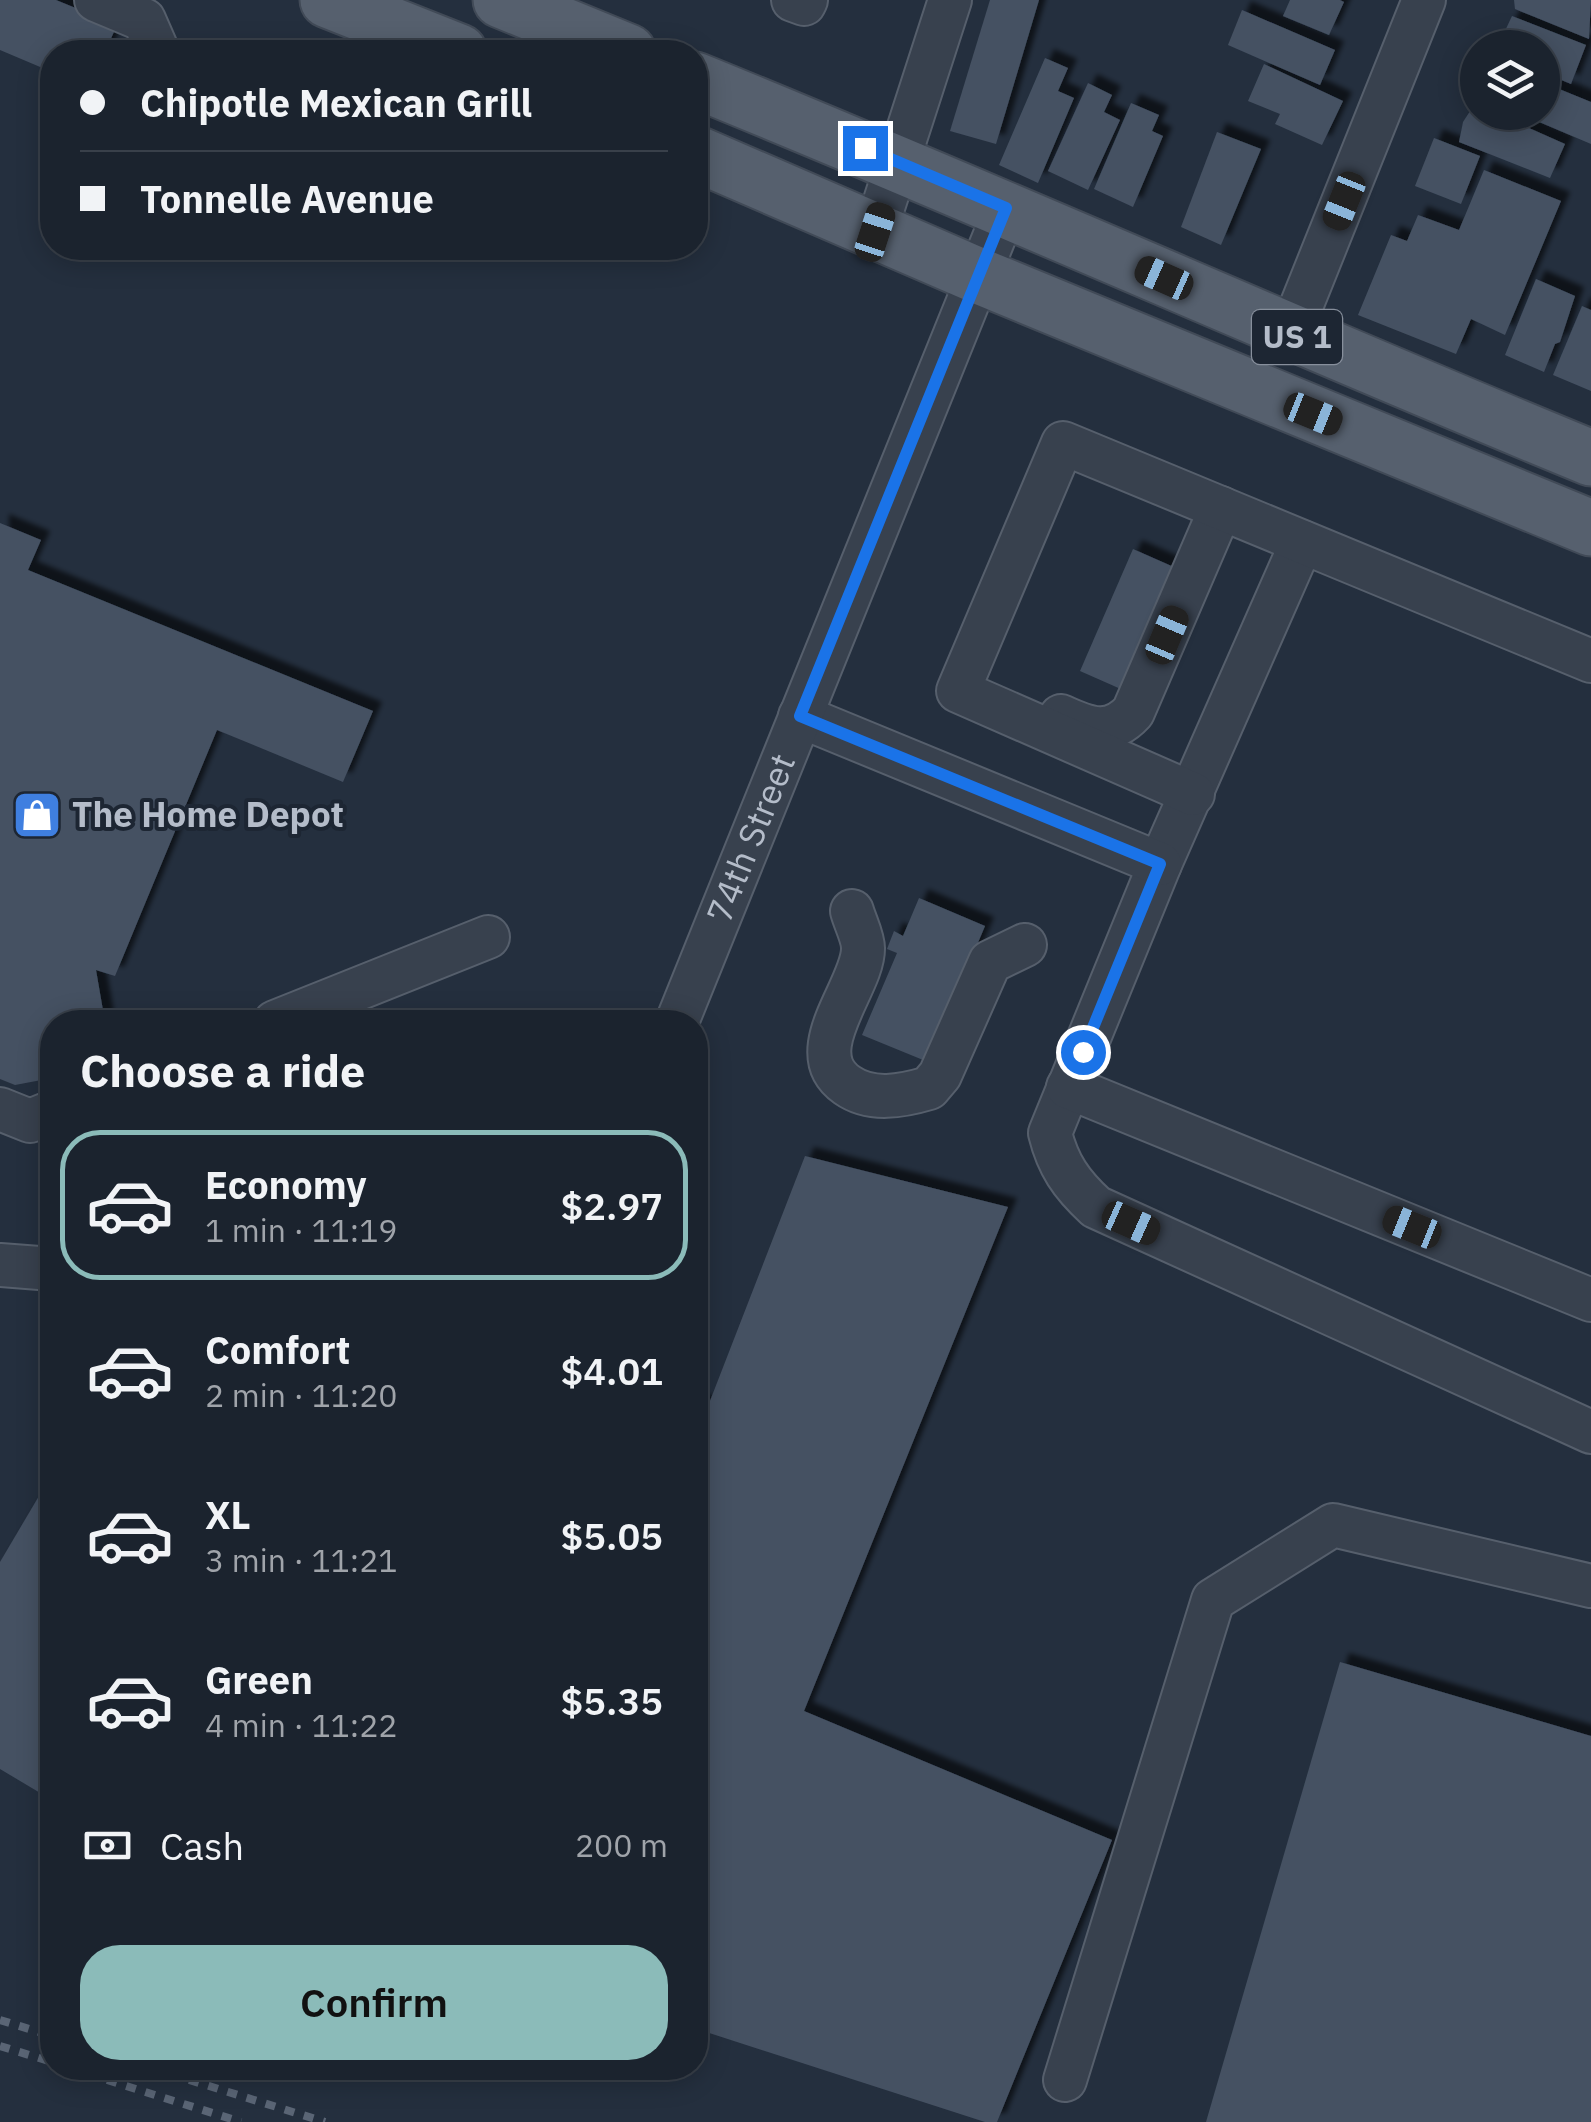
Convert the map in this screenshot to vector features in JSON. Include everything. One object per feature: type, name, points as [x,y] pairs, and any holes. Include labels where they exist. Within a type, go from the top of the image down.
[{"type":"main road","points":[[328,0],[429,40]]},
{"type":"main road","points":[[501,0],[592,28]]},
{"type":"main road","name":"US 1","points":[[708,85],[898,161],[1290,334],[1591,458]]},
{"type":"main road","name":"US 1","points":[[708,160],[979,276],[1591,528]]},
{"type":"street","points":[[96,0],[144,20],[153,40]]},
{"type":"street","points":[[793,0],[804,4],[806,0]]},
{"type":"street","points":[[875,232],[950,0]]},
{"type":"street","points":[[1290,334],[1424,0]]},
{"type":"street","name":"74th Street","points":[[682,1010],[1006,208]]},
{"type":"street","points":[[962,680],[1062,443],[1591,661]]},
{"type":"street","points":[[962,680],[1090,729],[1123,722],[1140,698],[1222,508]]},
{"type":"street","points":[[1302,542],[1160,864],[1050,1132],[1056,1159],[1072,1184],[1096,1207],[1591,1432]]},
{"type":"street","points":[[962,680],[1193,794]]},
{"type":"street","points":[[800,716],[1160,864]]},
{"type":"street","points":[[852,911],[864,950],[832,1031],[831,1060],[838,1078],[852,1089],[879,1096],[929,1088],[940,1075],[990,962],[1025,944]]},
{"type":"street","points":[[305,1010],[488,936]]},
{"type":"street","points":[[1068,1087],[1591,1300]]},
{"type":"street","points":[[0,1109],[30,1121],[40,1117]]},
{"type":"street","points":[[0,1266],[40,1268]]},
{"type":"street","points":[[1065,2080],[1213,1600],[1333,1526],[1591,1586]]},
{"type":"building","points":[[0,0],[56,0],[117,25],[110,40],[40,40],[40,67],[0,50]]},
{"type":"building","points":[[990,0],[1039,0],[996,144],[950,131]]},
{"type":"building","points":[[1290,0],[1344,2],[1329,35],[1283,16]]},
{"type":"building","points":[[1514,0],[1591,0],[1589,39],[1515,9]]},
{"type":"building","points":[[1242,10],[1335,50],[1320,85],[1228,45]]},
{"type":"building","points":[[1512,16],[1548,30],[1505,30]]},
{"type":"building","points":[[1560,35],[1586,45],[1571,84],[1560,79]]},
{"type":"building","points":[[1045,58],[1068,68],[1058,91],[1074,98],[1038,183],[999,165]]},
{"type":"building","points":[[1264,64],[1343,101],[1322,145],[1275,124],[1280,114],[1248,101]]},
{"type":"building","points":[[1088,83],[1112,95],[1104,112],[1120,120],[1088,190],[1048,171]]},
{"type":"building","points":[[1560,89],[1591,102],[1591,144],[1558,130]]},
{"type":"building","points":[[1131,103],[1159,115],[1152,131],[1163,136],[1133,207],[1094,189]]},
{"type":"building","points":[[1461,130],[1534,130],[1565,144],[1550,178],[1459,142]]},
{"type":"building","points":[[1217,132],[1261,149],[1221,245],[1181,227]]},
{"type":"building","points":[[1434,138],[1480,156],[1461,204],[1415,186]]},
{"type":"building","points":[[1484,170],[1561,201],[1505,335],[1471,319],[1456,354],[1358,315],[1391,235],[1407,241],[1418,215],[1459,230]]},
{"type":"building","points":[[1536,279],[1575,296],[1560,342],[1555,344],[1544,372],[1505,355]]},
{"type":"building","points":[[1582,306],[1591,310],[1591,391],[1553,375]]},
{"type":"building","points":[[0,523],[41,540],[28,570],[373,711],[343,782],[217,730],[115,976],[96,970],[103,1010],[40,1010],[40,1080],[15,1085],[0,1079]]},
{"type":"building","points":[[1133,549],[1176,568],[1123,690],[1080,671]]},
{"type":"building","points":[[919,898],[985,926],[928,1062],[862,1035],[897,953],[887,949],[894,931],[903,936]]},
{"type":"building","points":[[805,1156],[1008,1207],[804,1711],[1112,1840],[997,2122],[985,2122],[708,2033],[708,1406]]},
{"type":"building","points":[[40,1494],[40,1793],[0,1769],[0,1562]]},
{"type":"building","points":[[1340,1662],[1591,1736],[1591,2122],[1206,2122]]},
{"type":"railway","points":[[0,2020],[40,2032]]},
{"type":"railway","points":[[0,2046],[40,2058]]},
{"type":"railway","points":[[107,2080],[241,2122]]},
{"type":"railway","points":[[190,2080],[325,2122]]},
{"type":"place","name":"The Home Depot","points":[[37,815]]},
{"type":"route","points":[[865,148],[1006,208],[800,716],[1160,864],[1083,1052]]}]
